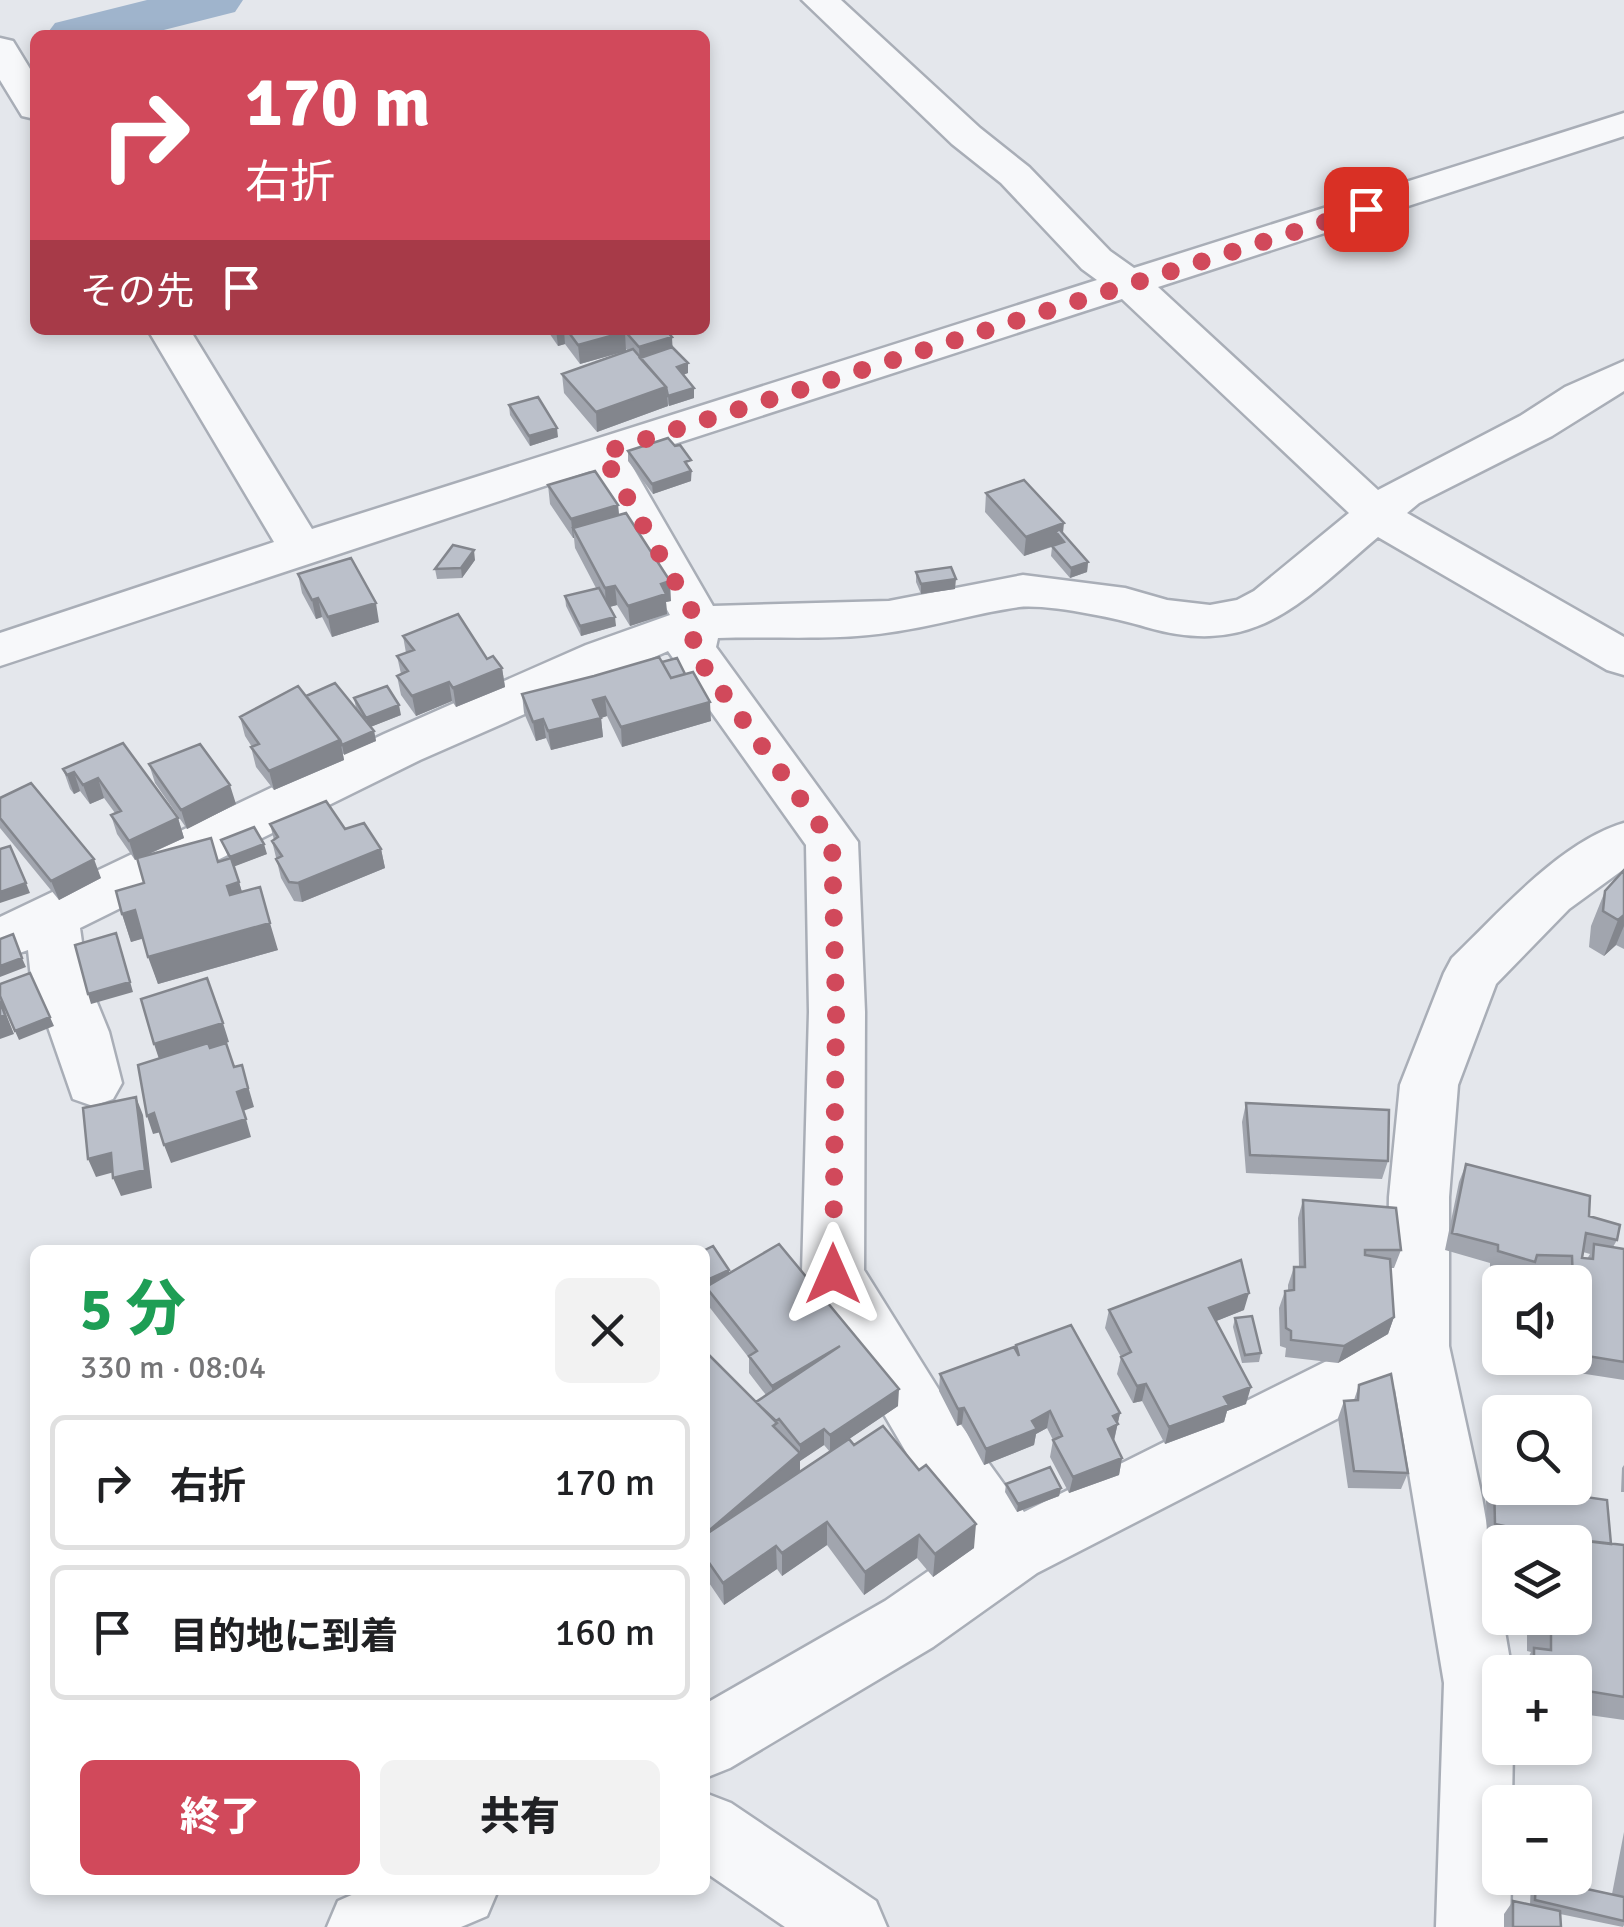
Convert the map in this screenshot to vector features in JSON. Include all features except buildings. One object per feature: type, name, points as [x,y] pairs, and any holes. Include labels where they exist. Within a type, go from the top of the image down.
[{"type":"street","points":[[820,0],[966,136],[1015,175],[1096,260],[1130,284],[1376,514],[1624,658]]},
{"type":"street","points":[[5,58],[30,100]]},
{"type":"street","points":[[0,650],[301,549],[1624,124]]},
{"type":"street","points":[[172,335],[301,549]]},
{"type":"street","points":[[0,939],[52,918],[402,746],[604,656],[698,622],[889,616],[1023,591],[1125,604],[1165,616],[1210,621],[1249,614],[1271,602],[1404,493],[1536,426],[1580,396],[1624,374]]},
{"type":"street","points":[[602,453],[698,622],[691,649],[832,842],[836,994],[833,1274],[936,1442],[1013,1552]]},
{"type":"street","points":[[1473,1927],[1478,1683],[1448,1497],[1418,1346],[1419,1197],[1429,1086],[1472,974],[1550,895],[1624,842]]},
{"type":"street","points":[[52,918],[59,978],[81,1032],[93,1083]]},
{"type":"street","points":[[710,1740],[909,1624],[1013,1552],[1418,1346]]},
{"type":"street","points":[[710,1832],[850,1927]]},
{"type":"street","points":[[364,1927],[447,1895]]},
{"type":"waterway","points":[[95,30],[215,0]]},
{"type":"route","points":[[833,1274],[836,959],[832,842],[691,649],[698,622],[602,453],[1366,209]]}]
